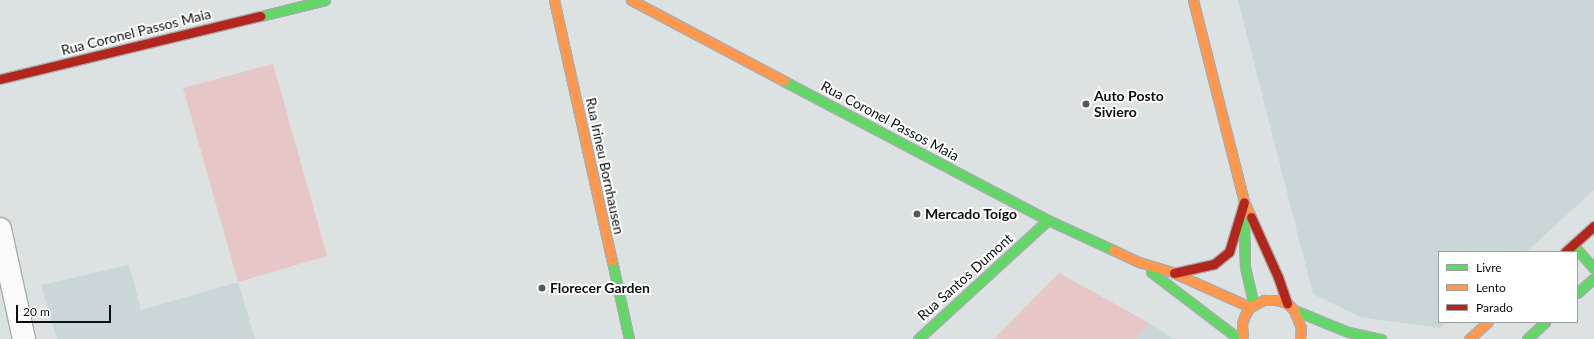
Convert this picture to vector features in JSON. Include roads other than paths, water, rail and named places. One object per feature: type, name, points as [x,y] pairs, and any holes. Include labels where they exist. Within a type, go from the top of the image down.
[{"type":"main road","name":"Rua Coronel Passos Maia","points":[[0,79],[325,0]]},
{"type":"main road","name":"Rua Irineu Bornhausen","points":[[554,0],[629,339]]},
{"type":"main road","name":"Rua Coronel Passos Maia","points":[[631,0],[1048,220],[1139,262],[1174,273],[1252,306]]},
{"type":"main road","points":[[1193,0],[1244,202],[1291,307],[1299,319],[1301,328],[1300,339]]},
{"type":"main road","points":[[1174,273],[1214,264],[1229,252],[1244,202]]},
{"type":"main road","points":[[1244,202],[1245,267],[1252,306]]},
{"type":"main road","name":"Rua Santos Dumont","points":[[918,339],[1048,220]]},
{"type":"main road","points":[[1566,251],[1594,226]]},
{"type":"main road","points":[[1573,245],[1594,268]]},
{"type":"main road","name":"Rua Coronel Passos Maia","points":[[1139,262],[1239,339]]},
{"type":"main road","points":[[1578,293],[1594,278]]},
{"type":"main road","points":[[1243,339],[1242,324],[1245,316],[1252,306],[1270,300],[1276,300],[1348,332],[1381,339]]},
{"type":"main road","points":[[1470,339],[1487,323]]},
{"type":"main road","points":[[1527,339],[1544,324]]},
{"type":"main road","points":[[1541,339],[1544,324]]},
{"type":"street","points":[[0,229],[24,339]]},
{"type":"place","name":"Auto Posto Siviero","points":[[1086,104]]},
{"type":"place","name":"Mercado Toígo","points":[[917,214]]},
{"type":"place","name":"Florecer Garden","points":[[542,288]]}]
